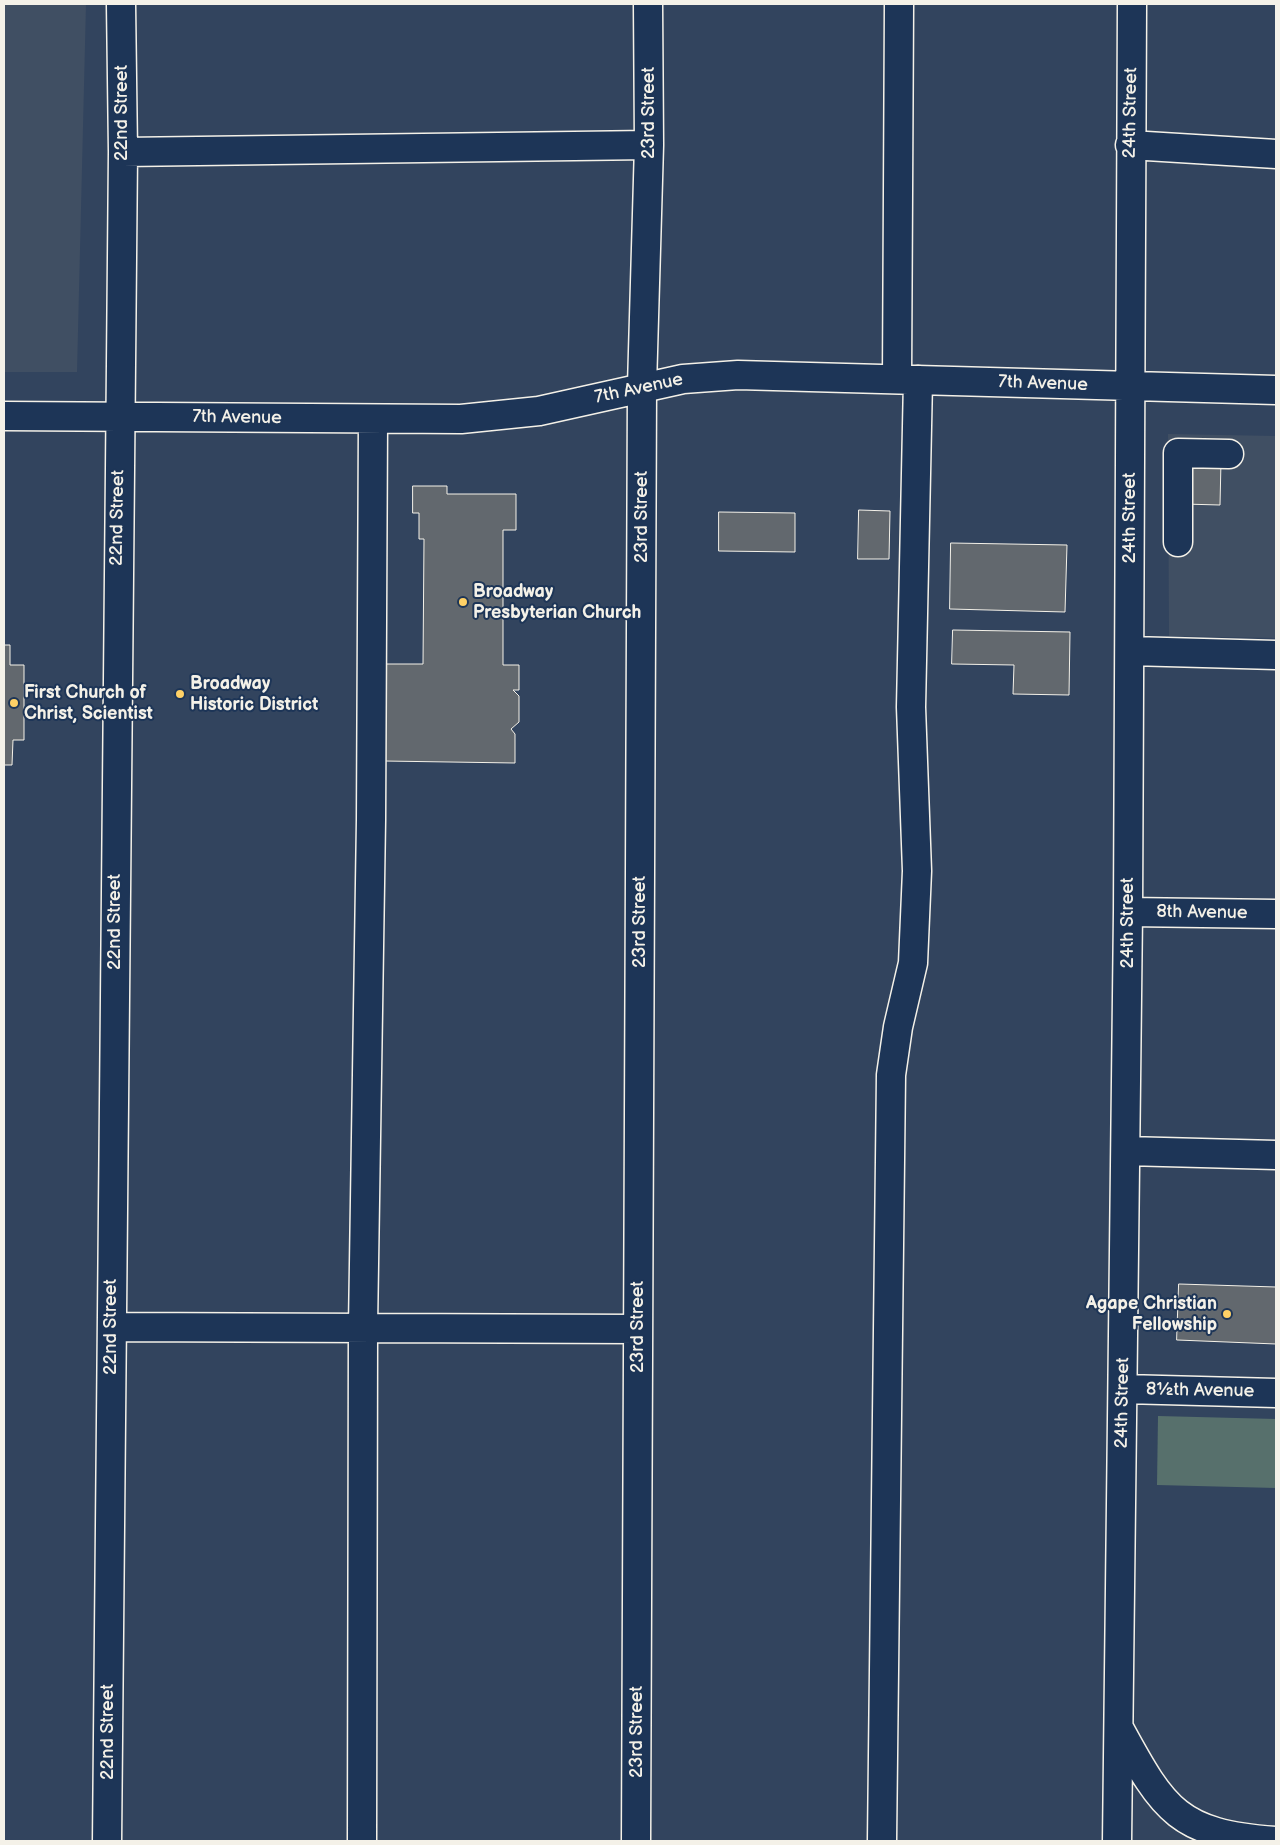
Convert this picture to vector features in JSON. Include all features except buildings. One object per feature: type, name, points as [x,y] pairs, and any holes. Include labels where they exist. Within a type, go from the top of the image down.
[{"type":"street","name":"22nd Street","points":[[107,1841],[122,152],[121,4]]},
{"type":"street","name":"23rd Street","points":[[636,1841],[642,386],[649,145],[648,4]]},
{"type":"street","points":[[882,1841],[891,1075],[898,1027],[913,963],[917,871],[911,707],[907,380],[899,4]]},
{"type":"street","name":"24th Street","points":[[1117,1841],[1124,1389],[1128,912],[1132,4]]},
{"type":"street","points":[[122,152],[649,145]]},
{"type":"street","points":[[1130,145],[1276,154]]},
{"type":"street","name":"7th Avenue","points":[[4,416],[372,420],[462,419],[540,411],[642,386],[683,379],[738,375],[1276,390]]},
{"type":"street","points":[[362,1841],[364,1327],[371,820],[372,420]]},
{"type":"street","points":[[1178,542],[1178,453],[1229,454]]},
{"type":"street","points":[[1130,651],[1276,655]]},
{"type":"street","name":"8th Avenue","points":[[1128,912],[1276,914]]},
{"type":"street","points":[[1126,1151],[1276,1155]]},
{"type":"street","points":[[112,1327],[638,1329]]},
{"type":"street","name":"8½th Avenue","points":[[1124,1389],[1276,1393]]},
{"type":"street","points":[[1118,1727],[1148,1781],[1181,1816],[1198,1827],[1227,1836],[1275,1841]]},
{"type":"shaded area","points":[[4,4],[86,4],[77,372],[4,372]]},
{"type":"shaded area","points":[[1168,434],[1276,436],[1276,638],[1169,636]]},
{"type":"green space","points":[[1158,1416],[1276,1419],[1276,1488],[1157,1485]]},
{"type":"place","name":"Broadway Presbyterian Church","points":[[463,602]]},
{"type":"place","name":"Broadway Historic District","points":[[180,694]]},
{"type":"place","name":"First Church of Christ, Scientist","points":[[14,703]]},
{"type":"place","name":"Agape Christian Fellowship","points":[[1227,1314]]}]
